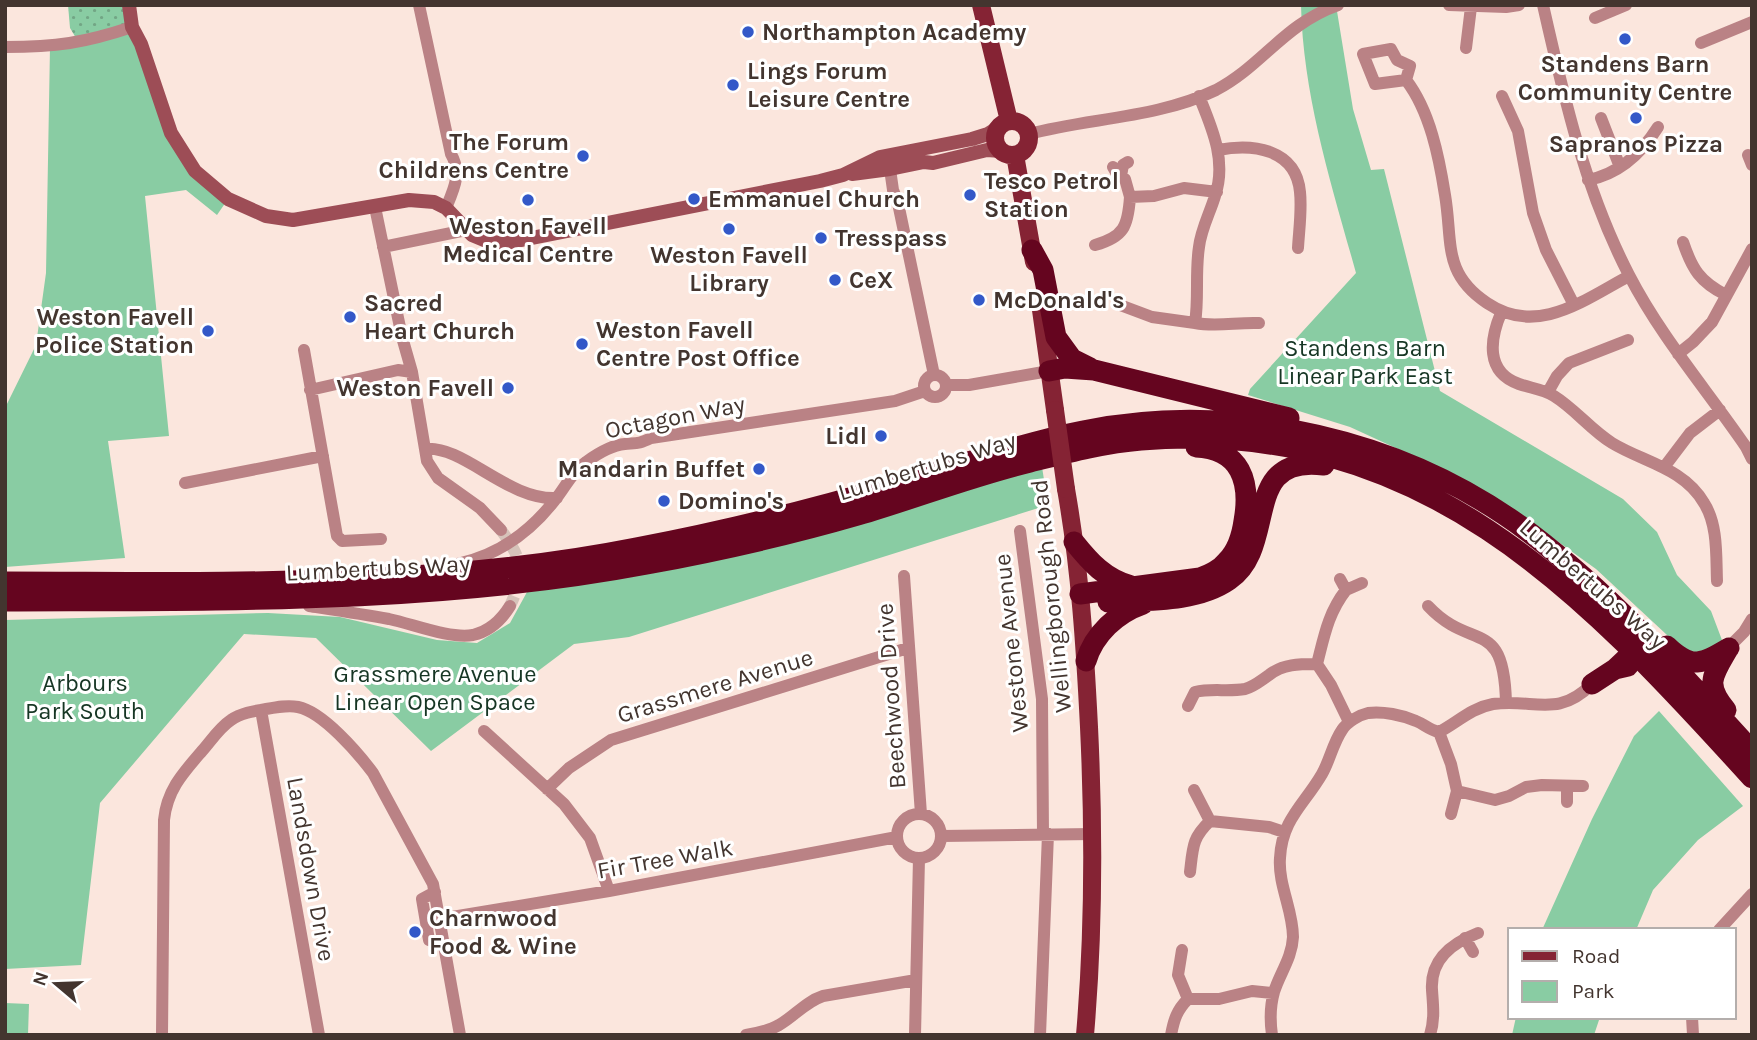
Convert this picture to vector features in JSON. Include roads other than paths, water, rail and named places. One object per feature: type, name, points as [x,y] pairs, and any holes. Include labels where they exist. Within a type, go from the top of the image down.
[{"type":"highway","points":[[1032,250],[1043,270],[1056,337],[1072,359],[1094,370]]},
{"type":"highway","points":[[1049,371],[1065,368],[1094,370],[1293,419],[1331,431],[1380,463]]},
{"type":"highway","name":"Lumbertubs Way","points":[[5,582],[358,580],[530,565],[631,549],[767,521],[1082,431],[1186,421],[1267,426],[1333,439],[1380,463],[1487,527],[1577,598],[1634,652],[1752,778]]},
{"type":"highway","name":"Lumbertubs Way","points":[[5,601],[272,600],[474,590],[642,565],[789,534],[1026,463],[1111,444],[1160,440],[1226,440],[1297,449],[1340,460],[1380,463],[1427,472],[1475,497],[1527,531],[1639,628],[1752,751]]},
{"type":"highway","points":[[1080,599],[1131,586],[1200,578],[1215,572],[1236,548],[1242,532],[1245,479],[1238,466],[1216,451],[1111,444]]},
{"type":"highway","points":[[1080,599],[1155,599],[1202,593],[1231,579],[1247,561],[1256,538],[1267,490],[1279,474],[1292,466],[1306,463],[1355,473],[1380,463]]},
{"type":"highway","points":[[1527,531],[1546,555],[1631,633],[1636,641],[1634,652],[1592,684]]},
{"type":"highway","points":[[1074,542],[1102,573],[1131,586]]},
{"type":"highway","points":[[1582,576],[1618,598],[1682,659],[1698,663],[1708,661],[1730,648]]},
{"type":"highway","points":[[1577,598],[1603,632],[1609,647],[1606,661],[1592,684]]},
{"type":"highway","points":[[1086,661],[1094,642],[1119,616],[1155,599]]},
{"type":"highway","points":[[1730,648],[1713,676],[1714,695],[1752,739]]},
{"type":"highway","points":[[1615,669],[1634,667],[1680,710],[1710,732]]},
{"type":"highway","points":[[1688,681],[1684,692],[1752,767]]},
{"type":"main road","points":[[981,5],[1004,124],[995,140],[1008,153],[1025,150],[1029,140],[1022,124],[1004,124]]},
{"type":"main road","name":"Wellingborough Road","points":[[1008,153],[1032,250],[1074,542],[1086,661],[1093,834],[1092,929],[1085,1035]]},
{"type":"street","points":[[129,5],[132,27],[141,44],[171,134],[195,171],[228,199],[266,216],[293,220],[409,200],[424,200],[446,208],[478,239],[506,243],[797,186],[843,174],[890,170],[987,150],[1008,153]]},
{"type":"street","points":[[419,5],[451,154],[456,165],[457,177],[446,208]]},
{"type":"street","points":[[1028,134],[1155,109],[1215,90],[1238,75],[1296,26],[1338,5]]},
{"type":"street","points":[[1449,5],[1519,5]]},
{"type":"street","points":[[1543,5],[1588,180],[1629,275],[1678,354],[1752,459]]},
{"type":"street","points":[[1595,18],[1626,5]]},
{"type":"street","points":[[1466,48],[1471,7]]},
{"type":"street","points":[[1701,43],[1752,22]]},
{"type":"street","points":[[5,47],[50,47],[79,43],[132,27]]},
{"type":"street","points":[[1406,80],[1426,117],[1446,197],[1450,255],[1456,270],[1473,294],[1501,313],[1538,318],[1562,312],[1629,275]]},
{"type":"street","points":[[1195,323],[1199,248],[1217,192],[1219,176],[1218,150],[1199,96]]},
{"type":"street","points":[[1502,96],[1518,131],[1532,214],[1546,250],[1574,305]]},
{"type":"street","points":[[1601,118],[1620,167]]},
{"type":"street","points":[[843,174],[880,157],[983,136],[1004,124]]},
{"type":"street","points":[[1588,180],[1601,177],[1620,167],[1643,150],[1658,127]]},
{"type":"street","points":[[1218,150],[1242,146],[1261,148],[1271,151],[1290,167],[1300,190],[1298,248]]},
{"type":"street","points":[[903,152],[890,170],[934,375]]},
{"type":"street","points":[[1095,245],[1108,242],[1125,227],[1130,197],[1125,179],[1117,172],[1128,162]]},
{"type":"street","points":[[1130,197],[1154,196],[1184,188],[1217,192]]},
{"type":"street","points":[[375,207],[412,372],[427,461],[438,478],[480,508],[501,530]]},
{"type":"street","points":[[383,247],[466,230]]},
{"type":"street","points":[[1683,242],[1700,279],[1726,295]]},
{"type":"street","points":[[1678,354],[1706,331],[1752,249]]},
{"type":"street","points":[[1120,305],[1152,317],[1217,326],[1235,322],[1259,323]]},
{"type":"street","points":[[1501,313],[1494,328],[1491,345],[1493,359],[1508,378],[1548,392],[1611,443],[1665,466],[1704,501],[1712,521],[1717,581]]},
{"type":"street","points":[[1548,392],[1569,362],[1628,340]]},
{"type":"street","points":[[304,350],[337,536],[342,541],[381,539]]},
{"type":"street","points":[[310,390],[398,370],[412,372]]},
{"type":"street","points":[[947,385],[969,385],[1049,371]]},
{"type":"street","points":[[934,375],[941,377],[947,385]]},
{"type":"street","points":[[934,375],[925,382],[925,391],[930,396],[937,398],[945,393],[947,385]]},
{"type":"street","name":"Octagon Way","points":[[434,574],[452,565],[476,560],[504,548],[535,523],[583,464],[613,448],[624,444],[637,445],[651,438],[895,401],[925,391]]},
{"type":"street","points":[[1665,466],[1690,433],[1720,411]]},
{"type":"street","points":[[425,449],[449,454],[529,496],[557,498]]},
{"type":"street","points":[[184,483],[323,456]]},
{"type":"street","points":[[529,496],[535,511],[535,523]]},
{"type":"street","name":"Westone Avenue","points":[[1020,531],[1042,699],[1045,834],[1041,1035]]},
{"type":"street","name":"Beechwood Drive","points":[[904,576],[921,814]]},
{"type":"street","points":[[1339,579],[1346,590]]},
{"type":"street","points":[[1349,722],[1331,685],[1317,664],[1326,626],[1337,602],[1346,590],[1362,583]]},
{"type":"street","points":[[272,600],[378,617],[460,636],[489,628],[502,619],[510,606]]},
{"type":"street","points":[[1428,606],[1436,615],[1455,619],[1496,649],[1506,677],[1506,703]]},
{"type":"street","points":[[1688,681],[1730,648],[1752,619]]},
{"type":"street","name":"Grassmere Avenue","points":[[547,789],[569,768],[611,740],[908,648]]},
{"type":"street","points":[[1188,706],[1189,688],[1243,689],[1258,684],[1284,666],[1317,664]]},
{"type":"street","points":[[1272,1035],[1270,1021],[1273,993],[1287,964],[1293,939],[1279,862],[1284,832],[1296,809],[1322,772],[1342,730],[1349,722],[1367,713],[1385,713],[1411,719],[1431,731],[1439,732],[1475,709],[1506,703],[1552,706],[1570,700],[1592,684]]},
{"type":"street","points":[[162,1035],[164,820],[167,800],[179,779],[227,723],[239,715],[295,706],[312,712],[365,762],[433,884],[460,1035]]},
{"type":"street","name":"Landsdown Drive","points":[[261,710],[319,1035]]},
{"type":"street","points":[[484,731],[564,804],[590,838],[609,891]]},
{"type":"street","points":[[1439,732],[1451,764],[1457,791],[1451,814]]},
{"type":"street","points":[[1567,786],[1567,802]]},
{"type":"street","points":[[1457,791],[1495,800],[1525,787],[1583,786]]},
{"type":"street","points":[[1194,790],[1210,821]]},
{"type":"street","points":[[921,814],[933,819],[942,836],[937,850],[931,855],[919,858],[905,853],[897,837],[902,822],[908,817],[921,814]]},
{"type":"street","points":[[1210,821],[1269,827],[1284,832]]},
{"type":"street","points":[[1190,872],[1193,842],[1210,821]]},
{"type":"street","points":[[942,836],[1093,834]]},
{"type":"street","name":"Fir Tree Walk","points":[[440,919],[609,891],[897,837]]},
{"type":"street","points":[[915,1035],[919,858]]},
{"type":"street","points":[[435,892],[422,899],[426,926],[429,940],[444,945]]},
{"type":"street","points":[[1721,928],[1752,894]]},
{"type":"street","points":[[1430,1035],[1435,1005],[1433,976],[1437,961],[1448,947],[1478,933]]},
{"type":"street","points":[[1465,938],[1473,952]]},
{"type":"street","points":[[1182,950],[1178,975],[1188,999]]},
{"type":"street","points":[[746,1035],[781,1025],[810,1000],[916,981]]},
{"type":"street","points":[[1171,1035],[1178,1008],[1188,999],[1219,999],[1252,991],[1273,993]]},
{"type":"tunnel","points":[[501,530],[514,549],[520,574],[510,606]]},
{"type":"place","name":"Northampton Academy","points":[[748,32]]},
{"type":"place","name":"Standens Barn Community Centre","points":[[1625,39]]},
{"type":"place","name":"Lings Forum Leisure Centre","points":[[733,85]]},
{"type":"place","name":"Sapranos Pizza","points":[[1636,118]]},
{"type":"place","name":"The Forum Childrens Centre","points":[[583,156]]},
{"type":"place","name":"Tesco Petrol Station","points":[[970,195]]},
{"type":"place","name":"Emmanuel Church","points":[[694,199]]},
{"type":"place","name":"Weston Favell Medical Centre","points":[[528,200]]},
{"type":"place","name":"Weston Favell Library","points":[[729,229]]},
{"type":"place","name":"Tresspass","points":[[821,238]]},
{"type":"place","name":"CeX","points":[[835,280]]},
{"type":"place","name":"McDonald's","points":[[979,300]]},
{"type":"place","name":"Sacred Heart Church","points":[[350,317]]},
{"type":"place","name":"Weston Favell Police Station","points":[[208,331]]},
{"type":"place","name":"Weston Favell Centre Post Office","points":[[582,344]]},
{"type":"place","name":"Weston Favell","points":[[508,388]]},
{"type":"place","name":"Lidl","points":[[881,436]]},
{"type":"place","name":"Mandarin Buffet","points":[[759,469]]},
{"type":"place","name":"Domino's","points":[[664,501]]},
{"type":"place","name":"Charnwood Food & Wine","points":[[415,932]]},
{"type":"park label","name":"Standens Barn Linear Park East","points":[[1365,362]]},
{"type":"park label","name":"Grassmere Avenue Linear Open Space","points":[[435,688]]},
{"type":"park label","name":"Arbours Park South","points":[[85,697]]}]
